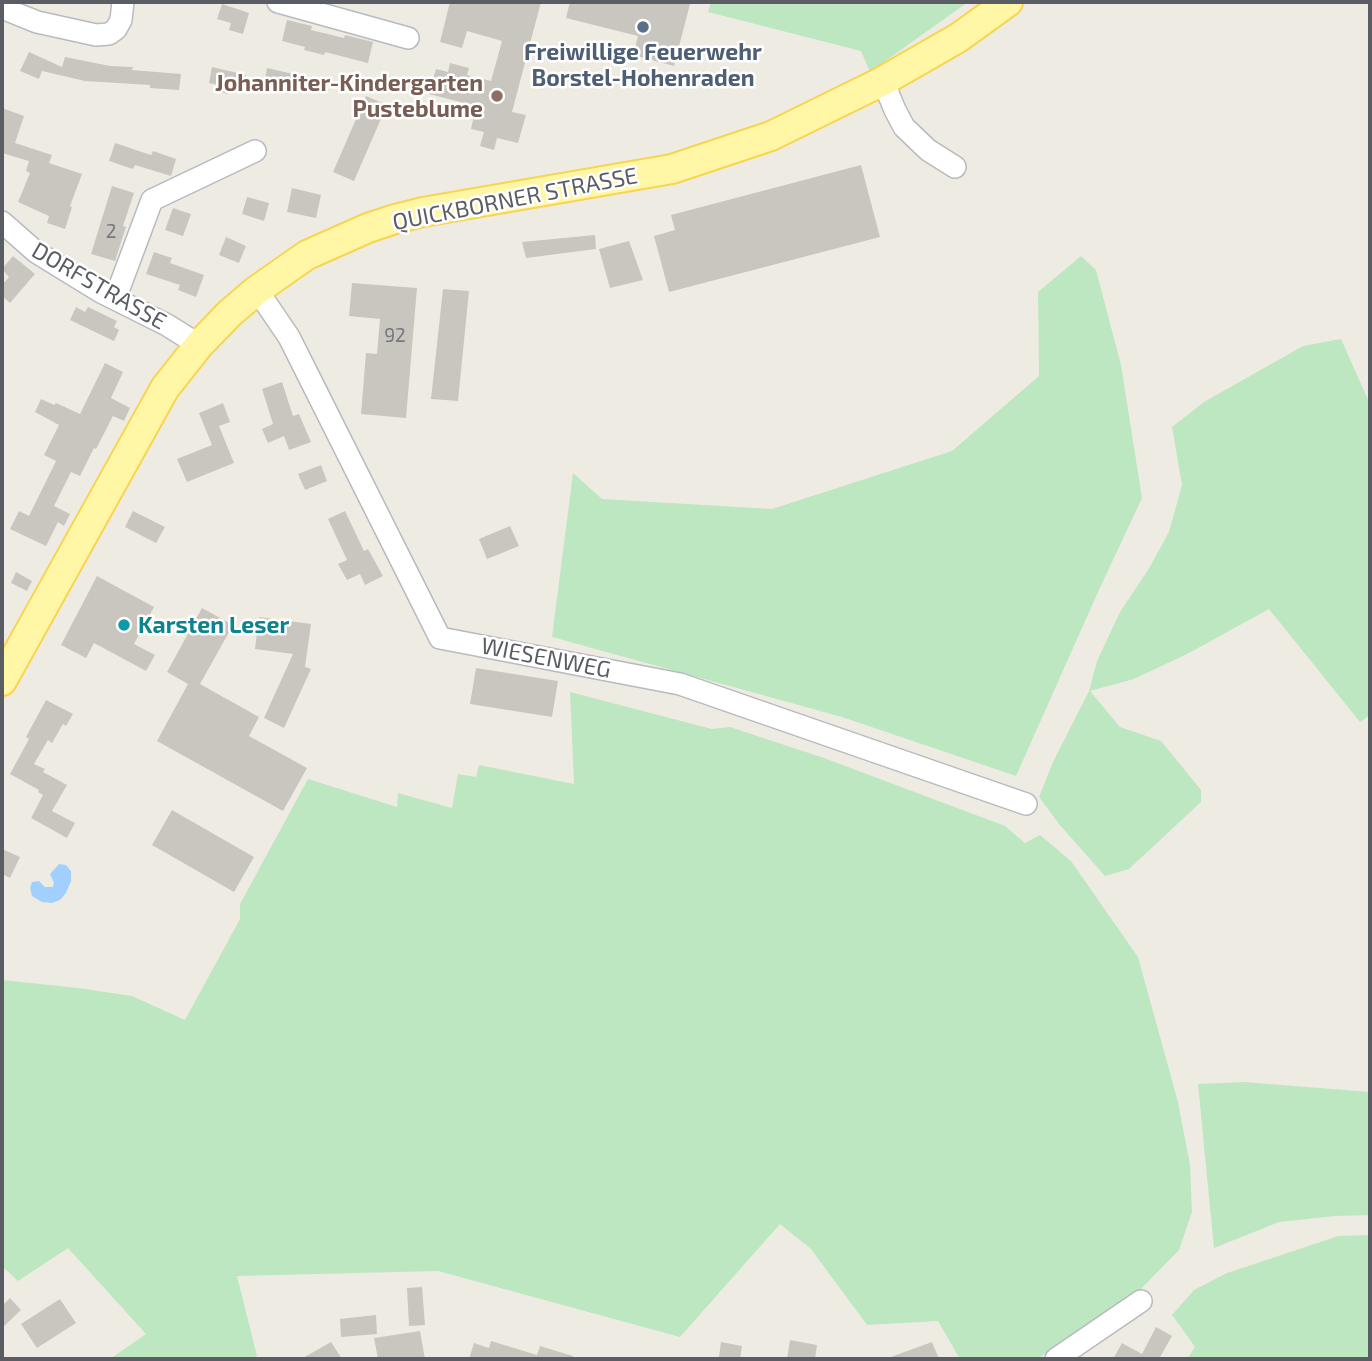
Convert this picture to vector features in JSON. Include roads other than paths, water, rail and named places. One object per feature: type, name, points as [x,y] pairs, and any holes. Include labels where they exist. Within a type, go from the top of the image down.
[{"type":"main road","name":"QUICKBORNER STRASSE","points":[[2,681],[165,388],[199,345],[230,313],[257,290],[307,255],[395,219],[672,169],[771,135],[883,81],[958,38],[1008,2]]},
{"type":"street","points":[[2,8],[37,22],[96,35],[109,34],[116,29],[121,20],[123,2]]},
{"type":"street","points":[[278,2],[408,38]]},
{"type":"street","points":[[883,81],[904,127],[928,150],[955,167]]},
{"type":"street","points":[[115,299],[152,200],[255,151]]},
{"type":"street","name":"DORFSTRASSE","points":[[2,222],[36,252],[199,345]]},
{"type":"street","name":"WIESENWEG","points":[[257,290],[289,337],[440,638],[680,684],[1026,804]]},
{"type":"street","points":[[1056,1359],[1141,1301]]},
{"type":"water","points":[[59,864],[66,865],[71,871],[71,881],[66,893],[60,900],[52,903],[42,902],[32,896],[32,882],[39,881],[45,887],[53,887],[50,874]]},
{"type":"place","name":"Freiwillige Feuerwehr Borstel-Hohenraden","points":[[643,27]]},
{"type":"place","name":"Johanniter-Kindergarten Pusteblume","points":[[497,96]]},
{"type":"place","name":"Karsten Leser","points":[[124,625]]}]
